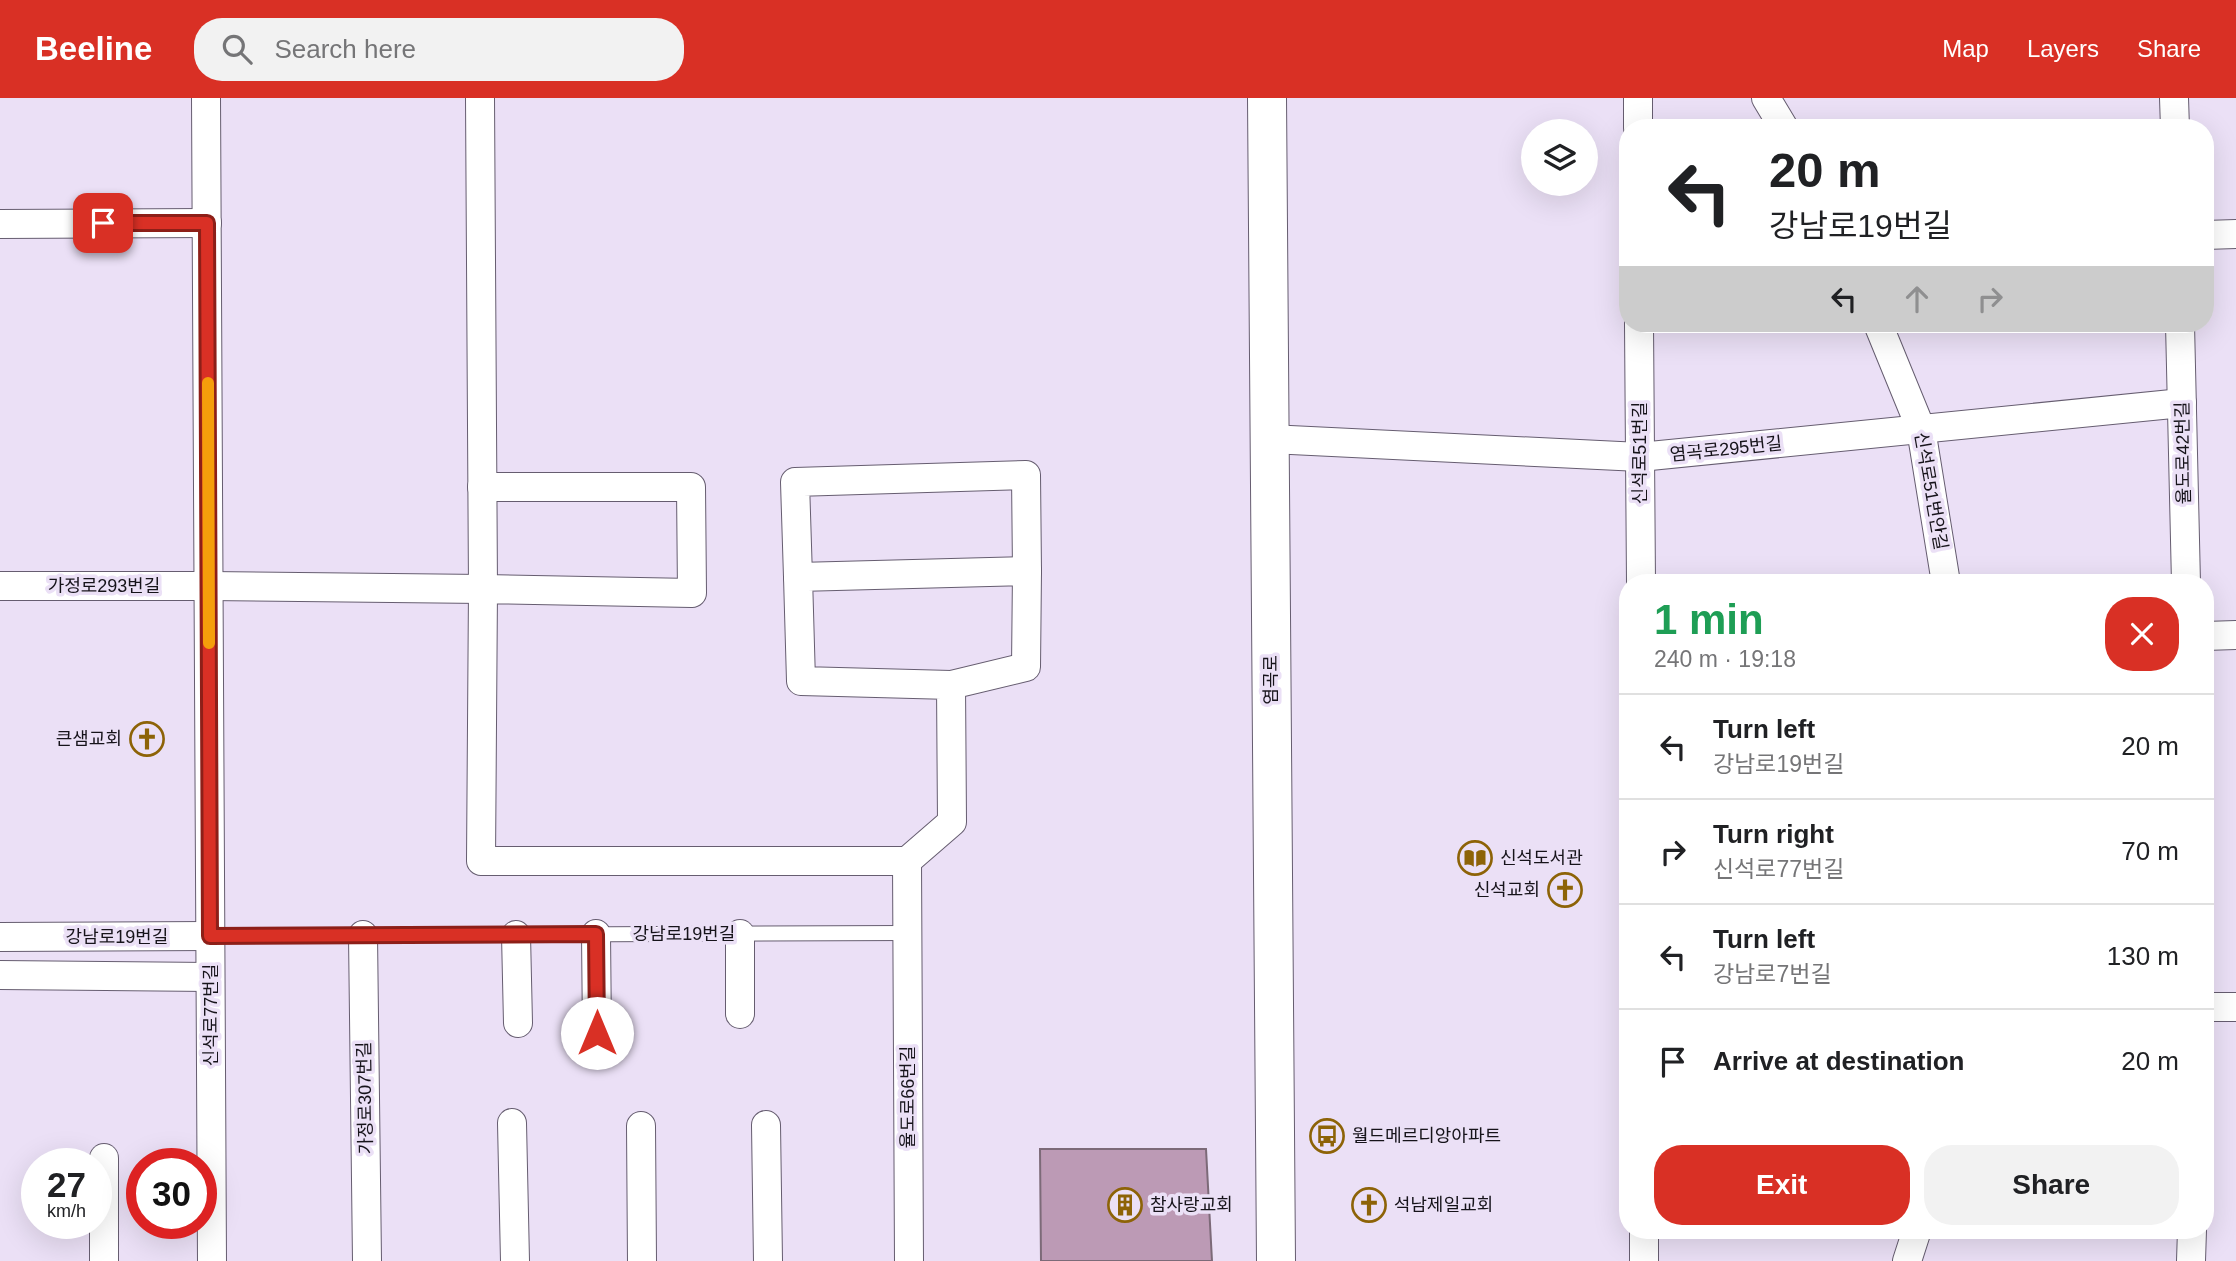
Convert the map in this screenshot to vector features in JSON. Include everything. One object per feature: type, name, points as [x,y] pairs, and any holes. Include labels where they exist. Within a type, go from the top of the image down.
[{"type":"street","name":"신석로77번길","points":[[206,98],[212,1261]]},
{"type":"street","points":[[480,98],[483,589],[481,861],[907,861],[952,822],[951,685]]},
{"type":"street","name":"염곡로","points":[[1267,98],[1276,1261]]},
{"type":"street","points":[[1638,98],[1638,119]]},
{"type":"street","points":[[1766,98],[1779,119]]},
{"type":"street","points":[[2174,98],[2175,119]]},
{"type":"street","points":[[0,224],[207,223]]},
{"type":"street","points":[[2214,234],[2236,234]]},
{"type":"street","name":"신석로51번길","points":[[1639,333],[1641,574]]},
{"type":"street","name":"신석로51번안길","points":[[1882,333],[1921,429],[1945,574]]},
{"type":"street","name":"율도로42번길","points":[[2180,333],[2186,574]]},
{"type":"street","name":"염곡로295번길","points":[[1269,439],[1640,457],[2182,403]]},
{"type":"street","points":[[1026,475],[1027,571],[1026,667],[951,685],[801,681],[795,482],[1026,475]]},
{"type":"street","name":"가정로293번길","points":[[0,586],[209,586],[692,593],[691,487],[482,487]]},
{"type":"street","points":[[798,577],[1027,571]]},
{"type":"street","points":[[2214,636],[2236,635]]},
{"type":"street","name":"율도로66번길","points":[[907,861],[909,1261]]},
{"type":"street","points":[[596,934],[597,1033]]},
{"type":"street","points":[[740,934],[740,1014]]},
{"type":"street","name":"가정로307번길","points":[[363,935],[367,1261]]},
{"type":"street","points":[[516,935],[518,1023]]},
{"type":"street","name":"강남로19번길","points":[[0,937],[210,936]]},
{"type":"street","points":[[0,975],[210,977]]},
{"type":"street","points":[[512,1123],[515,1261]]},
{"type":"street","points":[[766,1125],[768,1261]]},
{"type":"street","points":[[640,1126],[642,1261]]},
{"type":"street","points":[[104,1239],[104,1261]]},
{"type":"street","points":[[1644,1239],[1644,1261]]},
{"type":"street","points":[[1907,1261],[1914,1239]]},
{"type":"street","points":[[2191,1261],[2192,1239]]},
{"type":"lane","name":"강남로19번길","points":[[210,936],[907,933]]},
{"type":"building","name":"참사랑교회","points":[[1040,1149],[1206,1149],[1212,1261],[1041,1261]]},
{"type":"slow traffic","points":[[208,383],[209,643]]},
{"type":"place","name":"큰샘교회","points":[[147,739]]},
{"type":"place","name":"신석도서관","points":[[1475,858]]},
{"type":"place","name":"신석교회","points":[[1565,890]]},
{"type":"place","name":"월드메르디앙아파트","points":[[1327,1136]]},
{"type":"place","name":"참사랑교회","points":[[1125,1205]]},
{"type":"place","name":"석남제일교회","points":[[1369,1205]]},
{"type":"route","points":[[103,223],[207,223],[210,936],[596,934],[597,1033]]}]
